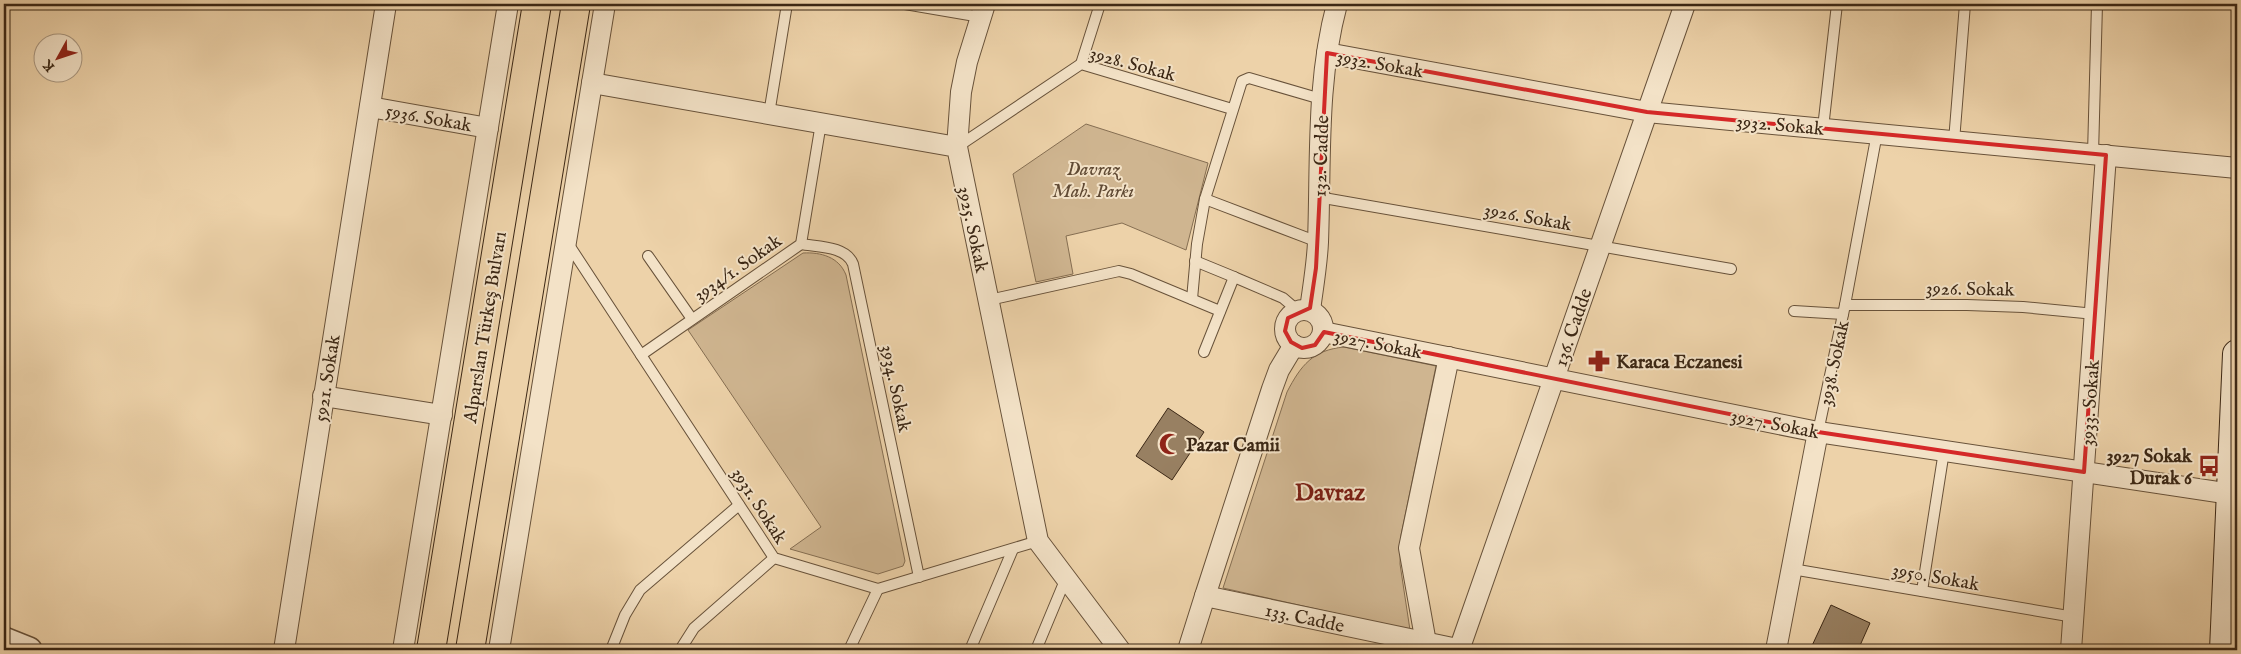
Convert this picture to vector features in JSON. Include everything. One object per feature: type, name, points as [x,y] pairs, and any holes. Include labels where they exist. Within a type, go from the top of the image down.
[{"type":"highway","name":"Alparslan Türkeş Bulvarı","points":[[431,650],[538,4]]},
{"type":"highway","name":"Alparslan Türkeş Bulvarı","points":[[470,650],[576,4]]},
{"type":"main road","points":[[2224,650],[2233,502],[2237,354]]},
{"type":"street","name":"5921. Sokak","points":[[284,650],[386,4]]},
{"type":"street","points":[[403,650],[508,4]]},
{"type":"street","points":[[499,650],[605,4]]},
{"type":"street","name":"132. Cadde","points":[[1303,310],[1318,242],[1322,100],[1326,53],[1337,4]]},
{"type":"street","name":"136. Cadde","points":[[1453,649],[1554,378],[1685,4]]},
{"type":"street","name":"3925. Sokak","points":[[983,10],[967,62],[961,92],[958,147],[1038,541],[1120,650]]},
{"type":"street","name":"3932. Sokak","points":[[1326,53],[1647,112],[2237,168]]},
{"type":"street","points":[[592,83],[958,147]]},
{"type":"street","name":"5936. Sokak","points":[[370,107],[488,128]]},
{"type":"street","name":"3933. Sokak","points":[[2071,650],[2094,314],[2100,155]]},
{"type":"street","points":[[1303,310],[1320,317],[1323,323],[1323,332],[1320,341],[1314,345],[1302,348],[1294,345],[1287,337],[1285,324],[1288,318],[1303,310]]},
{"type":"street","name":"3927. Sokak","points":[[1323,332],[1818,432],[2084,472],[2233,502]]},
{"type":"street","points":[[1188,650],[1272,389],[1279,370],[1294,345]]},
{"type":"street","points":[[1426,643],[1409,548],[1449,357]]},
{"type":"street","points":[[323,396],[442,415]]},
{"type":"street","name":"3938. Sokak","points":[[1776,650],[1818,432]]},
{"type":"street","name":"133. Cadde","points":[[1205,596],[1453,649]]},
{"type":"street","points":[[4,640],[29,650]]},
{"type":"lane","points":[[769,114],[787,4]]},
{"type":"lane","points":[[905,4],[983,10]]},
{"type":"lane","points":[[1081,64],[1100,4]]},
{"type":"lane","points":[[1823,128],[1837,4]]},
{"type":"lane","points":[[1954,141],[1965,4]]},
{"type":"lane","points":[[2097,4],[2100,155]]},
{"type":"lane","name":"3928. Sokak","points":[[958,147],[1081,64],[1232,109]]},
{"type":"lane","points":[[1192,300],[1195,261],[1205,199],[1241,83],[1246,78],[1322,100]]},
{"type":"lane","name":"3934/1. Sokak","points":[[641,355],[801,244],[821,123]]},
{"type":"lane","name":"3938. Sokak","points":[[1818,432],[1844,309],[1876,134]]},
{"type":"lane","name":"3926. Sokak","points":[[1318,196],[1731,270]]},
{"type":"lane","points":[[1205,199],[1318,242]]},
{"type":"lane","name":"3931. Sokak","points":[[566,240],[774,558],[878,589]]},
{"type":"lane","name":"3934. Sokak","points":[[801,244],[840,251],[851,258],[918,577]]},
{"type":"lane","points":[[648,256],[692,319]]},
{"type":"lane","points":[[1195,261],[1283,298],[1303,310]]},
{"type":"lane","points":[[989,300],[1118,271],[1131,274],[1220,311]]},
{"type":"lane","points":[[1204,352],[1234,278]]},
{"type":"lane","name":"3926. Sokak","points":[[1794,312],[1967,305],[2023,307],[2094,314]]},
{"type":"lane","points":[[1922,592],[1944,451]]},
{"type":"lane","points":[[611,650],[625,616],[640,590],[739,505]]},
{"type":"lane","points":[[849,650],[878,589],[1038,541]]},
{"type":"lane","points":[[970,650],[1014,549]]},
{"type":"lane","points":[[680,650],[687,636],[694,628],[774,558]]},
{"type":"lane","name":"3950. Sokak","points":[[1792,569],[2074,617]]},
{"type":"lane","points":[[1036,650],[1066,578]]},
{"type":"highlighted area","points":[[1327,53],[1647,112],[2106,155],[2084,472],[1818,432],[1324,332],[1315,345],[1302,348],[1291,342],[1285,331],[1288,318],[1310,308],[1316,268]]},
{"type":"green space","name":"Davraz Mah. Parkı","points":[[1086,124],[1208,163],[1186,250],[1122,223],[1066,236],[1073,274],[1036,282],[1013,174]]},
{"type":"green space","points":[[803,253],[816,253],[829,257],[839,264],[846,275],[905,561],[903,566],[878,574],[790,549],[821,527],[688,330]]},
{"type":"green space","points":[[1344,347],[1436,366],[1401,535],[1400,564],[1410,630],[1223,588],[1287,392],[1297,374],[1309,360],[1324,352]]},
{"type":"building","name":"Pazar Camii","points":[[1168,408],[1204,432],[1172,480],[1136,456]]},
{"type":"building","points":[[1831,605],[1870,623],[1858,650],[1810,650]]},
{"type":"place","name":"Karaca Eczanesi","points":[[1599,361]]},
{"type":"place","name":"Pazar Camii","points":[[1170,444]]},
{"type":"place","name":"3927 Sokak Durak 6","points":[[2209,466]]},
{"type":"district","name":"Davraz","points":[[1330,492]]}]
